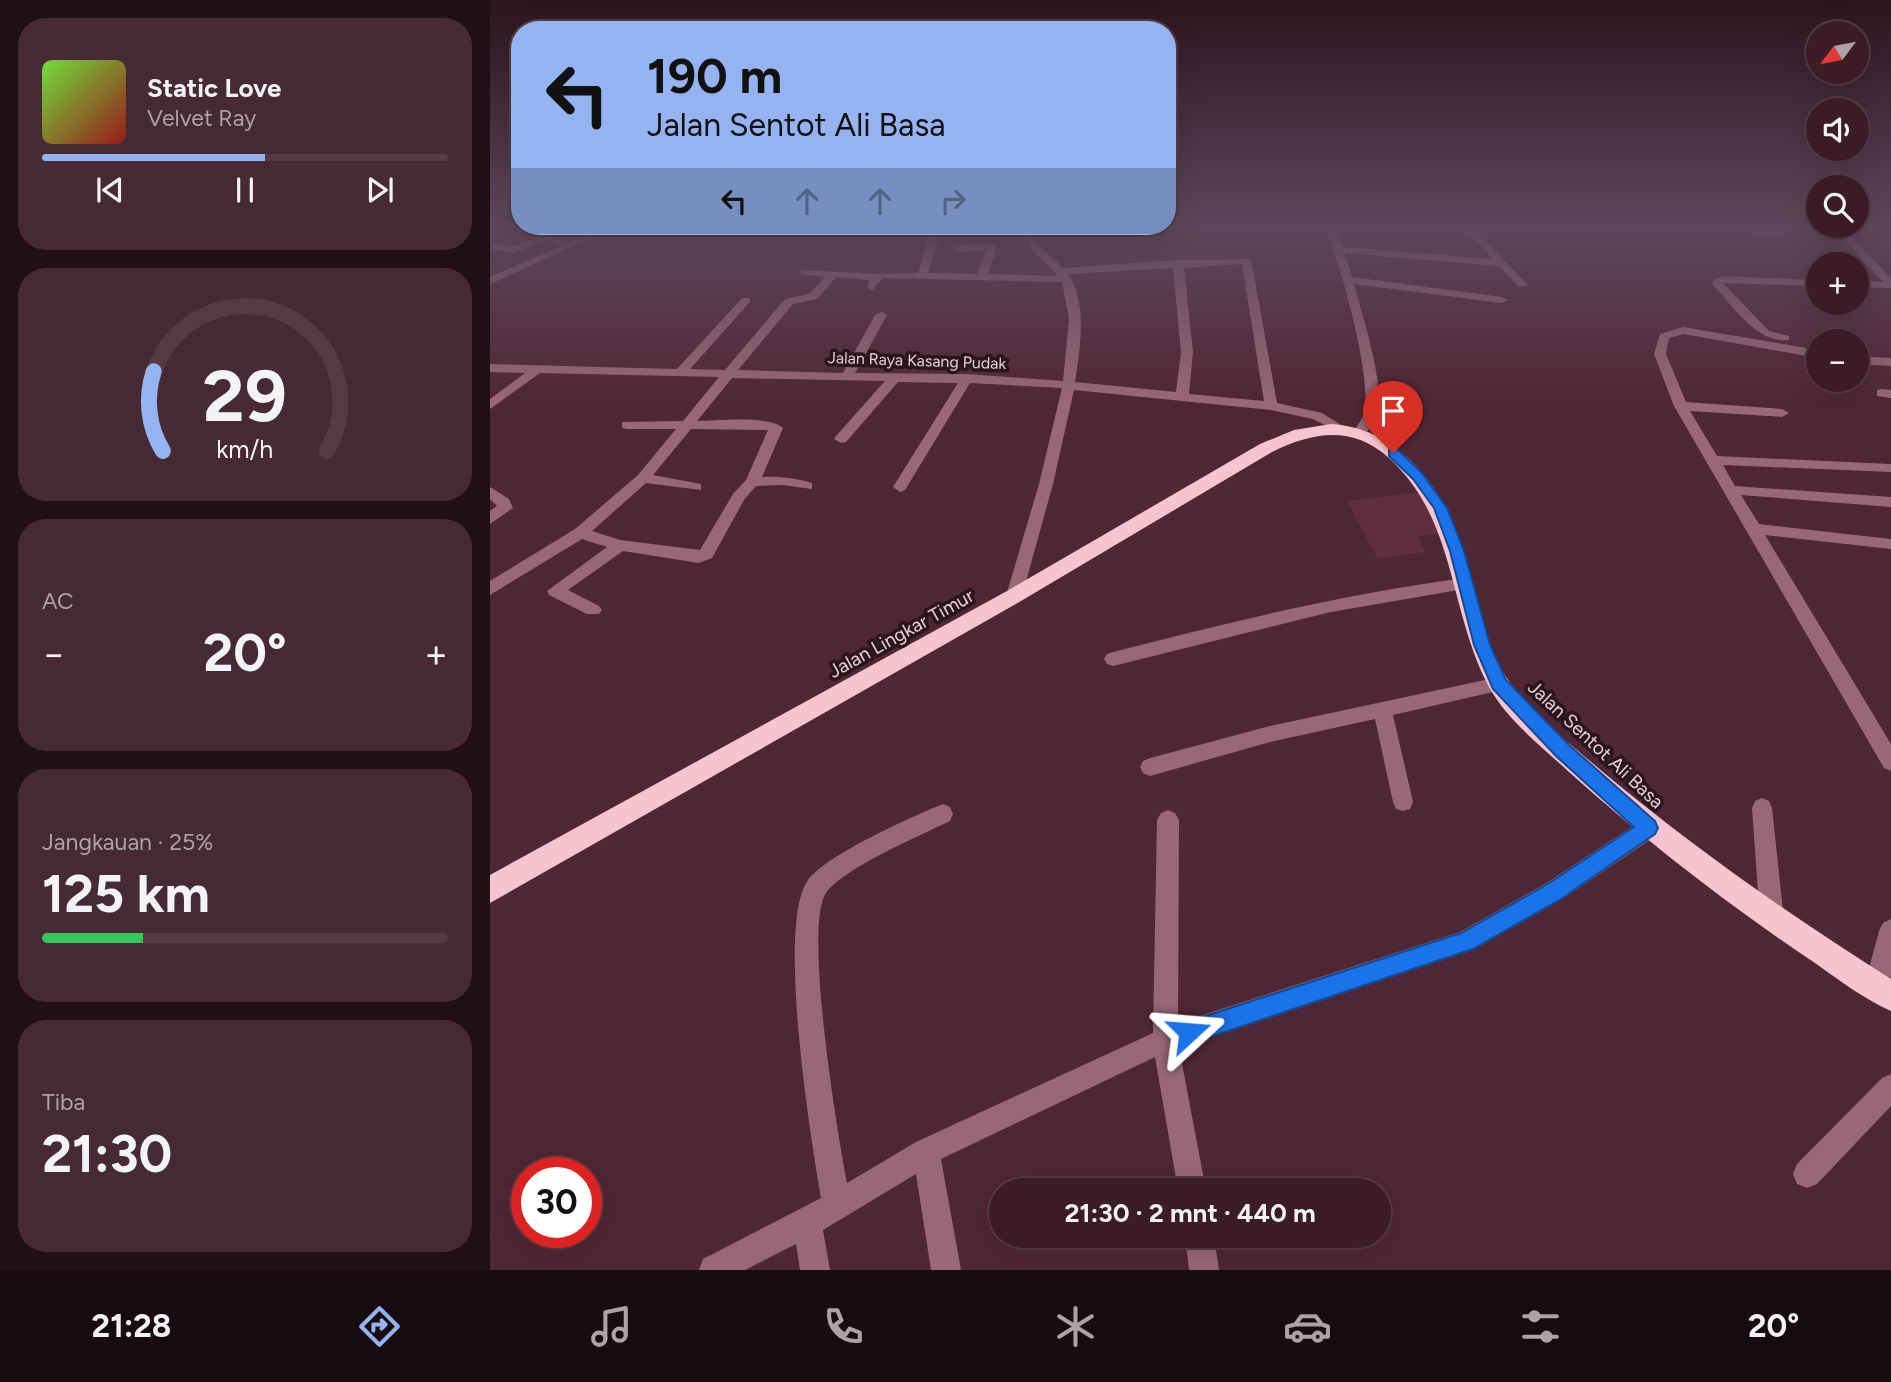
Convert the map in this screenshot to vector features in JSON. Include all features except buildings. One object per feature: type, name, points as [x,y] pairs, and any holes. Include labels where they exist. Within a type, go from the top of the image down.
[{"type":"highway","name":"Jalan Sentot Ali Basa","points":[[1337,428],[1360,432],[1393,453],[1417,476],[1440,508],[1457,551],[1482,645],[1499,684],[1562,751],[1648,828],[1772,920],[1884,991]]},
{"type":"highway","name":"Jalan Lingkar Timur","points":[[490,890],[1014,596],[1266,447],[1291,435],[1314,429],[1337,428]]},
{"type":"street","points":[[490,589],[580,533],[643,478],[789,301],[813,297],[823,285]]},
{"type":"street","points":[[1014,596],[1070,386],[1074,316],[1067,285]]},
{"type":"street","points":[[1180,285],[1187,352],[1182,397]]},
{"type":"street","points":[[1251,285],[1271,406]]},
{"type":"street","points":[[1348,285],[1373,405],[1370,417],[1360,432]]},
{"type":"street","points":[[1402,285],[1502,300]]},
{"type":"street","points":[[1719,285],[1769,335],[1806,341]]},
{"type":"street","points":[[1415,304],[1417,287]]},
{"type":"street","points":[[1453,308],[1454,293]]},
{"type":"street","points":[[681,372],[746,300]]},
{"type":"street","points":[[848,375],[881,315]]},
{"type":"street","points":[[1806,352],[1689,331],[1669,332],[1664,336],[1660,354],[1681,406],[1891,762]]},
{"type":"street","points":[[1869,361],[1891,362]]},
{"type":"street","name":"Jalan Raya Kasang Pudak","points":[[490,368],[967,378],[1271,406],[1317,416],[1337,428]]},
{"type":"street","points":[[490,405],[537,369]]},
{"type":"street","points":[[841,439],[897,376]]},
{"type":"street","points":[[900,487],[967,378]]},
{"type":"street","points":[[1681,406],[1782,413]]},
{"type":"street","points":[[580,533],[620,545],[699,557],[706,554],[738,497],[752,482],[775,426],[627,425]]},
{"type":"street","points":[[1714,460],[1891,468]]},
{"type":"street","points":[[643,478],[696,487]]},
{"type":"street","points":[[752,482],[783,481],[807,486]]},
{"type":"street","points":[[1732,490],[1891,502]]},
{"type":"street","points":[[490,492],[505,502],[505,508],[490,519]]},
{"type":"street","points":[[1754,529],[1891,544]]},
{"type":"street","points":[[593,610],[555,591],[620,545]]},
{"type":"street","points":[[1113,659],[1326,605],[1464,584]]},
{"type":"street","points":[[1150,767],[1270,734],[1499,684]]},
{"type":"street","points":[[1382,709],[1403,802]]},
{"type":"street","points":[[1762,808],[1772,920]]},
{"type":"street","points":[[836,1206],[809,999],[807,940],[813,891],[830,875],[943,814]]},
{"type":"street","points":[[1168,820],[1165,1041],[1190,1178]]},
{"type":"street","points":[[714,1270],[807,1223],[926,1152],[1088,1074],[1165,1041],[1465,942],[1553,892],[1648,828]]},
{"type":"street","points":[[1884,991],[1891,931]]},
{"type":"street","points":[[1807,1174],[1891,1087]]},
{"type":"street","points":[[926,1152],[946,1270]]},
{"type":"street","points":[[807,1223],[815,1270]]},
{"type":"street","points":[[1201,1248],[1204,1270]]},
{"type":"shaded area","points":[[1419,492],[1439,534],[1418,536],[1425,552],[1378,559],[1347,501]]},
{"type":"route","points":[[1189,1032],[1465,942],[1553,892],[1648,828],[1562,751],[1524,714],[1499,684],[1482,645],[1457,551],[1440,508],[1417,476],[1393,453]]}]
